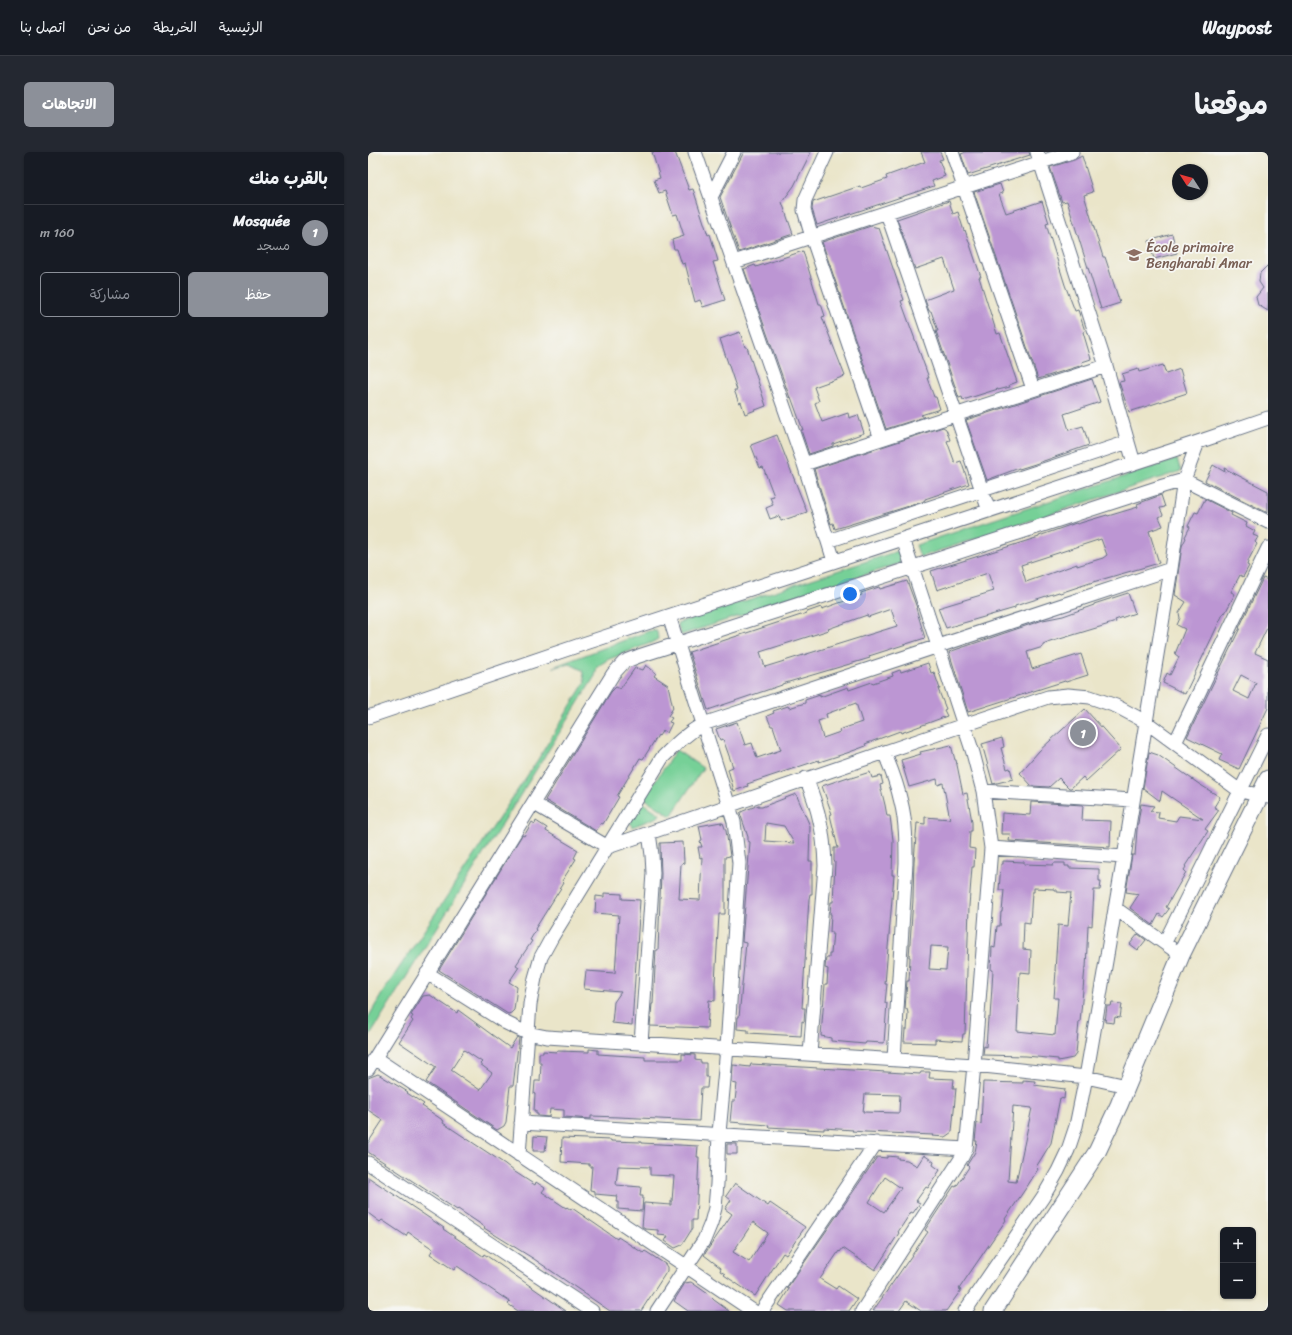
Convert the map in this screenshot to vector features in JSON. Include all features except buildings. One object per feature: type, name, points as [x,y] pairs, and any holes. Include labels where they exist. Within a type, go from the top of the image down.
[{"type":"main road","points":[[993,1311],[1097,1152],[1127,1086],[1181,955],[1264,796],[1268,778]]},
{"type":"street","points":[[695,152],[804,464],[834,562]]},
{"type":"street","points":[[711,197],[734,152]]},
{"type":"street","points":[[827,152],[805,200],[804,210],[881,439]]},
{"type":"street","points":[[952,152],[1033,389]]},
{"type":"street","points":[[734,262],[965,187],[1039,157],[1072,152]]},
{"type":"street","points":[[1039,157],[1106,366],[1134,463]]},
{"type":"street","points":[[887,213],[989,511]]},
{"type":"street","points":[[804,464],[1106,366]]},
{"type":"street","points":[[368,717],[1268,418]]},
{"type":"street","points":[[828,541],[1128,442]]},
{"type":"street","points":[[965,1311],[1043,1197],[1068,1150],[1076,1126],[1086,1077],[1124,857],[1184,480],[1198,442]]},
{"type":"street","points":[[753,1311],[519,1154],[371,1063],[613,674],[624,662],[639,656],[1184,480],[1268,522]]},
{"type":"street","points":[[862,1311],[962,1157],[966,1148],[991,848],[983,791],[973,753],[903,539]]},
{"type":"street","points":[[1175,743],[1268,548]]},
{"type":"street","points":[[519,1154],[530,1004],[541,957],[662,758],[673,746],[689,732],[703,724],[1171,569]]},
{"type":"street","points":[[657,1311],[704,1240],[715,1208],[718,1134],[727,1048],[739,863],[736,829],[669,616]]},
{"type":"street","points":[[533,803],[608,847],[806,778],[1048,697],[1068,695],[1090,697],[1116,706],[1146,722],[1240,791],[1264,796]]},
{"type":"street","points":[[1164,942],[1268,735]]},
{"type":"street","points":[[884,752],[902,803],[906,835],[906,863],[894,1059]]},
{"type":"street","points":[[806,778],[821,821],[824,841],[825,866],[810,1054]]},
{"type":"street","points":[[983,791],[1133,800]]},
{"type":"street","points":[[641,1043],[652,873],[652,855],[649,833]]},
{"type":"street","points":[[991,848],[1124,857]]},
{"type":"street","points":[[1115,908],[1181,955]]},
{"type":"street","points":[[427,973],[506,1023],[527,1033],[547,1037],[974,1065],[1086,1077],[1127,1086]]},
{"type":"street","points":[[521,1123],[966,1148]]},
{"type":"street","points":[[762,1311],[876,1143]]},
{"type":"street","points":[[368,1163],[592,1311]]},
{"type":"green space","points":[[1177,459],[1181,471],[920,557],[916,545]]},
{"type":"green space","points":[[898,551],[901,563],[681,635],[677,623]]},
{"type":"green space","points":[[649,631],[657,631],[658,639],[607,660],[597,667],[595,676],[368,1038],[368,1018],[383,992],[537,761],[585,682],[582,670],[570,664],[553,667]]},
{"type":"green space","points":[[676,750],[703,768],[671,816],[644,798]]},
{"type":"green space","points":[[642,802],[660,814],[658,817],[632,827],[630,821]]},
{"type":"place","name":"École primaire Bengharabi Amar","points":[[1134,255]]},
{"type":"place","name":"Mosquée","points":[[1083,733]]}]
